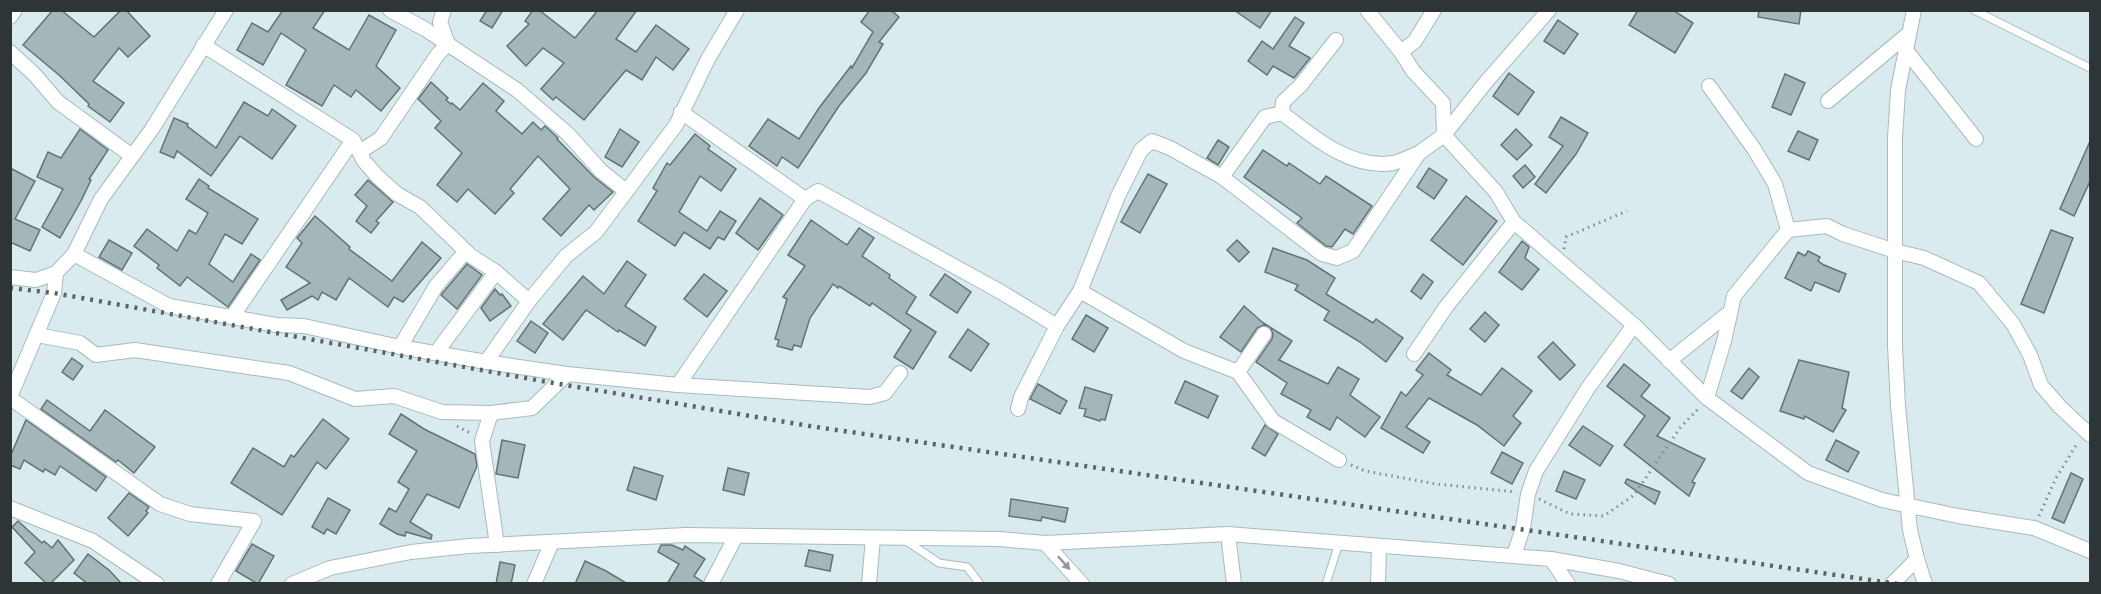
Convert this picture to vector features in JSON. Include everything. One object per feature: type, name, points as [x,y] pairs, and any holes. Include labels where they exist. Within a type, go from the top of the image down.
[{"type":"street","points":[[10,17],[15,10]]},
{"type":"street","points":[[10,277],[36,280],[56,273],[74,254],[100,199],[152,129],[226,10]]},
{"type":"street","points":[[390,10],[425,28],[517,90],[568,134],[601,171],[626,191]]},
{"type":"street","points":[[444,10],[440,22],[448,44]]},
{"type":"street","points":[[486,362],[529,301],[566,256],[596,232],[676,125],[708,59],[737,10]]},
{"type":"street","points":[[1366,10],[1401,52],[1413,71],[1443,103],[1444,135],[1496,192],[1514,222],[1634,325],[1707,398],[1808,473],[1882,500],[1958,516],[2034,528],[2091,550]]},
{"type":"street","points":[[1401,52],[1415,41],[1434,10]]},
{"type":"street","points":[[1282,113],[1322,144],[1358,161],[1393,163],[1419,153],[1444,135],[1486,82],[1549,10]]},
{"type":"street","points":[[1914,10],[1898,90],[1895,138],[1896,356],[1907,504],[1917,559],[1925,584]]},
{"type":"street","points":[[1828,101],[1908,34]]},
{"type":"street","points":[[1282,113],[1283,102],[1300,86],[1336,40]]},
{"type":"street","points":[[232,317],[357,146],[381,138],[438,54],[448,44]]},
{"type":"street","points":[[203,45],[357,146],[377,176],[398,194],[420,207],[466,251],[496,272],[529,301]]},
{"type":"street","points":[[1905,49],[1976,139]]},
{"type":"street","points":[[10,52],[34,74],[58,102],[132,156]]},
{"type":"street","points":[[1709,86],[1754,149],[1775,184],[1788,230]]},
{"type":"street","points":[[681,112],[805,199]]},
{"type":"street","points":[[1222,177],[1265,117],[1282,113]]},
{"type":"street","points":[[1018,409],[1021,397],[1057,326],[1080,291],[1118,196],[1141,150],[1152,141],[1170,148],[1222,177],[1322,254],[1337,258],[1353,251],[1419,153]]},
{"type":"street","points":[[678,385],[805,199],[818,191],[1001,292],[1057,326]]},
{"type":"street","points":[[1414,354],[1441,314],[1514,222]]},
{"type":"street","points":[[1707,398],[1734,296],[1788,230],[1827,226],[1843,234],[1924,258],[1979,283],[2013,324],[2030,355],[2041,385],[2087,433]]},
{"type":"street","points":[[400,347],[436,286],[466,251]]},
{"type":"street","points":[[74,254],[170,306],[276,325],[304,326],[400,347],[567,374],[678,385],[870,397],[885,393],[900,373]]},
{"type":"street","points":[[436,353],[496,272]]},
{"type":"street","points":[[56,273],[54,293],[10,397],[160,504],[190,514],[254,521],[218,584]]},
{"type":"street","points":[[1080,291],[1184,351],[1238,372],[1273,421],[1339,460]]},
{"type":"street","points":[[1669,361],[1730,312]]},
{"type":"street","points":[[1514,555],[1528,494],[1536,471],[1588,388],[1634,325]]},
{"type":"street","points":[[1238,372],[1264,334]]},
{"type":"street","points":[[37,335],[80,343],[96,355],[135,350],[289,373],[356,399],[394,396],[442,412],[491,413],[532,408],[567,374]]},
{"type":"street","points":[[491,413],[482,441],[497,545]]},
{"type":"street","points":[[10,508],[93,541],[157,584]]},
{"type":"street","points":[[292,584],[330,568],[411,552],[552,542],[685,535],[1000,539],[1046,543],[1228,534],[1551,559],[1619,571],[1669,584]]},
{"type":"street","points":[[1228,534],[1234,584]]},
{"type":"street","points":[[711,584],[736,536]]},
{"type":"street","points":[[869,584],[873,538]]},
{"type":"street","points":[[534,584],[552,542]]},
{"type":"street","points":[[1046,543],[1082,584]]},
{"type":"street","points":[[1378,584],[1379,546]]},
{"type":"street","points":[[1551,559],[1568,584]]},
{"type":"street","points":[[1892,584],[1917,559]]},
{"type":"lane","points":[[1974,10],[2091,68]]},
{"type":"lane","points":[[903,538],[939,563],[968,567],[980,584]]},
{"type":"lane","points":[[1326,584],[1339,543]]},
{"type":"path","points":[[1561,262],[1566,237],[1627,211]]},
{"type":"path","points":[[455,425],[473,435]]},
{"type":"path","points":[[2034,528],[2056,478],[2087,433]]},
{"type":"building","points":[[53,10],[61,10],[94,37],[121,10],[126,10],[150,36],[128,57],[119,48],[93,81],[124,103],[110,122],[88,106],[89,104],[59,75],[23,45]]},
{"type":"building","points":[[283,10],[325,10],[313,28],[349,50],[369,15],[396,30],[376,66],[400,88],[381,111],[356,90],[351,97],[334,85],[322,106],[286,85],[306,50],[281,33],[263,65],[237,50],[252,23],[268,32]]},
{"type":"building","points":[[487,10],[503,10],[492,28],[480,21]]},
{"type":"building","points":[[533,10],[539,10],[575,38],[598,10],[637,10],[616,39],[636,52],[656,25],[689,49],[673,70],[656,57],[642,80],[626,70],[584,120],[556,97],[553,100],[541,89],[564,63],[543,48],[526,66],[507,46],[529,24],[525,21]]},
{"type":"building","points":[[870,10],[891,10],[899,17],[879,42],[883,44],[866,73],[839,106],[798,168],[782,157],[777,166],[749,146],[768,119],[799,139],[819,108],[851,66],[852,68],[873,32],[861,22]]},
{"type":"building","points":[[1234,10],[1272,10],[1260,28]]},
{"type":"building","points":[[1638,10],[1673,10],[1693,23],[1675,53],[1629,25]]},
{"type":"building","points":[[1759,10],[1801,10],[1799,24],[1758,17]]},
{"type":"building","points":[[1295,17],[1304,23],[1289,46],[1310,58],[1294,78],[1273,66],[1267,75],[1248,61],[1262,41],[1273,49]]},
{"type":"building","points":[[1558,20],[1578,34],[1564,54],[1544,41]]},
{"type":"building","points":[[1509,73],[1534,92],[1518,115],[1493,96]]},
{"type":"building","points":[[1785,74],[1805,83],[1791,115],[1772,107]]},
{"type":"building","points":[[431,82],[448,98],[446,100],[460,110],[483,83],[504,101],[496,111],[522,134],[533,122],[541,130],[545,126],[594,177],[613,192],[594,210],[589,205],[561,236],[543,219],[570,189],[538,156],[510,189],[514,193],[495,214],[468,189],[457,202],[437,185],[462,153],[435,128],[441,121],[418,99]]},
{"type":"building","points":[[244,102],[268,116],[272,109],[296,126],[272,159],[240,136],[211,176],[177,151],[174,158],[160,152],[174,118],[188,124],[187,126],[216,148]]},
{"type":"building","points":[[1561,117],[1588,133],[1576,154],[1546,193],[1535,184],[1563,146],[1549,137]]},
{"type":"building","points":[[80,129],[108,150],[89,179],[91,180],[81,201],[60,238],[42,227],[63,189],[37,177],[48,152],[61,158]]},
{"type":"building","points":[[620,129],[639,142],[622,167],[605,157]]},
{"type":"building","points":[[1516,129],[1532,145],[1517,160],[1501,145]]},
{"type":"building","points":[[1798,131],[1818,140],[1809,160],[1788,151]]},
{"type":"building","points":[[695,134],[710,146],[708,149],[736,169],[721,191],[700,176],[679,212],[707,231],[720,211],[736,221],[724,240],[718,237],[710,249],[684,232],[675,246],[638,221],[657,191],[653,188],[667,163],[670,165]]},
{"type":"building","points":[[2091,139],[2091,179],[2074,216],[2060,209]]},
{"type":"building","points":[[1218,140],[1229,147],[1218,165],[1207,158]]},
{"type":"building","points":[[1263,150],[1287,166],[1289,163],[1320,184],[1326,176],[1372,206],[1353,234],[1345,229],[1332,247],[1326,246],[1297,223],[1302,218],[1244,177]]},
{"type":"building","points":[[1525,165],[1535,177],[1523,188],[1513,176]]},
{"type":"building","points":[[10,168],[35,181],[15,219],[40,230],[30,251],[10,242]]},
{"type":"building","points":[[1429,168],[1447,180],[1434,199],[1417,187]]},
{"type":"building","points":[[1148,174],[1167,184],[1140,233],[1121,222]]},
{"type":"building","points":[[199,179],[209,186],[208,188],[258,219],[242,244],[225,234],[209,264],[233,282],[251,254],[260,260],[228,307],[187,277],[180,286],[157,268],[159,265],[134,246],[147,229],[177,251],[189,230],[196,234],[208,213],[186,199]]},
{"type":"building","points":[[368,180],[393,202],[376,221],[379,223],[371,233],[356,221],[367,206],[355,195]]},
{"type":"building","points":[[1466,196],[1497,221],[1463,265],[1431,240]]},
{"type":"building","points":[[760,198],[783,215],[758,250],[736,233]]},
{"type":"building","points":[[315,216],[350,247],[349,249],[392,281],[422,242],[441,258],[403,302],[394,297],[388,307],[349,278],[336,300],[322,292],[318,300],[312,296],[287,310],[281,300],[310,283],[286,267],[302,243],[297,238]]},
{"type":"building","points":[[811,220],[847,245],[859,228],[874,238],[862,256],[916,297],[906,313],[936,332],[913,369],[894,357],[911,330],[872,303],[870,306],[833,284],[810,318],[801,347],[794,345],[792,350],[777,346],[779,340],[775,339],[787,299],[783,297],[805,266],[788,255]]},
{"type":"building","points":[[2051,230],[2073,238],[2044,313],[2021,304]]},
{"type":"building","points":[[109,240],[132,253],[122,270],[99,257]]},
{"type":"building","points":[[1237,240],[1249,252],[1239,262],[1227,250]]},
{"type":"building","points":[[1522,241],[1529,247],[1525,258],[1539,269],[1522,290],[1499,272]]},
{"type":"building","points":[[1273,248],[1307,260],[1335,278],[1326,294],[1373,323],[1376,319],[1403,338],[1386,362],[1360,342],[1324,320],[1329,311],[1295,290],[1298,285],[1265,272]]},
{"type":"building","points":[[1808,251],[1820,257],[1818,261],[1824,265],[1846,274],[1839,292],[1815,282],[1811,291],[1785,278],[1798,252],[1805,256]]},
{"type":"building","points":[[627,261],[646,275],[625,306],[656,327],[645,346],[619,330],[618,332],[586,310],[563,340],[543,324],[583,276],[604,294]]},
{"type":"building","points":[[467,264],[482,275],[457,309],[441,295]]},
{"type":"building","points":[[704,274],[727,291],[707,317],[684,299]]},
{"type":"building","points":[[945,274],[971,292],[957,313],[930,295]]},
{"type":"building","points":[[1423,274],[1433,282],[1421,299],[1411,291]]},
{"type":"building","points":[[495,289],[511,306],[490,321],[481,308]]},
{"type":"building","points":[[1244,306],[1270,327],[1264,325],[1257,328],[1241,352],[1220,337]]},
{"type":"building","points":[[1485,312],[1499,325],[1485,342],[1470,329]]},
{"type":"building","points":[[1086,315],[1108,328],[1094,352],[1072,339]]},
{"type":"building","points":[[531,321],[548,333],[535,353],[517,341]]},
{"type":"building","points":[[1270,327],[1292,341],[1279,360],[1328,384],[1338,367],[1359,379],[1350,395],[1380,417],[1365,437],[1337,417],[1330,430],[1307,417],[1311,410],[1281,394],[1287,383],[1256,362],[1272,339],[1273,334]]},
{"type":"building","points":[[968,329],[989,344],[971,371],[949,357]]},
{"type":"building","points":[[1553,342],[1575,365],[1560,380],[1538,357]]},
{"type":"building","points":[[1429,353],[1451,370],[1447,375],[1481,395],[1502,368],[1532,391],[1513,416],[1521,423],[1504,446],[1477,425],[1429,398],[1406,427],[1430,442],[1423,453],[1381,428],[1401,392],[1406,396],[1423,375],[1416,370]]},
{"type":"building","points":[[72,358],[83,366],[73,380],[62,372]]},
{"type":"building","points":[[1799,360],[1849,372],[1842,408],[1846,410],[1833,432],[1805,416],[1804,419],[1780,411]]},
{"type":"building","points":[[1624,364],[1650,385],[1641,396],[1670,418],[1657,436],[1705,459],[1692,482],[1695,483],[1689,496],[1624,445],[1645,416],[1607,386]]},
{"type":"building","points":[[1749,368],[1759,377],[1742,399],[1731,391]]},
{"type":"building","points":[[1185,381],[1218,396],[1208,418],[1175,403]]},
{"type":"building","points":[[1038,384],[1067,401],[1060,414],[1030,399]]},
{"type":"building","points":[[1085,387],[1112,395],[1105,420],[1100,421],[1084,416],[1086,409],[1079,408]]},
{"type":"building","points":[[47,400],[90,431],[105,410],[155,447],[134,473],[41,409]]},
{"type":"building","points":[[401,414],[424,429],[475,454],[477,466],[459,508],[427,494],[410,522],[432,535],[431,539],[406,532],[405,536],[397,534],[380,524],[389,508],[396,512],[409,489],[398,482],[417,451],[389,434]]},
{"type":"building","points":[[323,419],[349,439],[326,469],[317,462],[282,515],[231,483],[253,448],[284,467],[291,455],[294,457]]},
{"type":"building","points":[[26,420],[106,477],[96,491],[60,466],[55,475],[45,469],[43,472],[24,460],[20,469],[10,465],[10,457]]},
{"type":"building","points":[[1265,425],[1278,434],[1265,456],[1252,448]]},
{"type":"building","points":[[1583,426],[1613,446],[1600,466],[1569,445]]},
{"type":"building","points":[[502,440],[525,445],[518,478],[496,474]]},
{"type":"building","points":[[1836,440],[1859,452],[1848,472],[1826,460]]},
{"type":"building","points":[[1502,452],[1523,463],[1512,484],[1491,473]]},
{"type":"building","points":[[634,467],[663,476],[656,500],[627,490]]},
{"type":"building","points":[[728,468],[749,473],[744,495],[723,490]]},
{"type":"building","points":[[1564,471],[1585,480],[1576,499],[1556,491]]},
{"type":"building","points":[[2071,473],[2083,479],[2064,523],[2052,518]]},
{"type":"building","points":[[1627,479],[1660,492],[1655,504],[1625,483]]},
{"type":"building","points":[[129,493],[149,507],[146,511],[148,513],[128,536],[108,518]]},
{"type":"building","points":[[328,498],[350,510],[336,534],[327,529],[324,534],[312,527]]},
{"type":"building","points":[[1011,499],[1068,508],[1065,522],[1042,517],[1041,521],[1009,516]]},
{"type":"building","points":[[18,521],[42,543],[44,541],[52,548],[58,540],[74,560],[50,584],[47,584],[25,563],[35,552],[12,527]]},
{"type":"building","points":[[252,544],[274,556],[258,584],[236,571]]},
{"type":"building","points":[[661,545],[672,545],[683,550],[685,546],[705,559],[694,576],[703,582],[702,584],[667,584],[679,564],[658,552]]},
{"type":"building","points":[[809,550],[833,555],[830,571],[805,566]]},
{"type":"building","points":[[88,554],[109,570],[122,584],[88,584],[74,573]]},
{"type":"building","points":[[585,561],[606,571],[628,584],[575,584]]},
{"type":"building","points":[[500,562],[515,565],[511,584],[496,584]]},
{"type":"railway","points":[[10,288],[54,293],[542,381],[816,427],[1898,584]]}]
